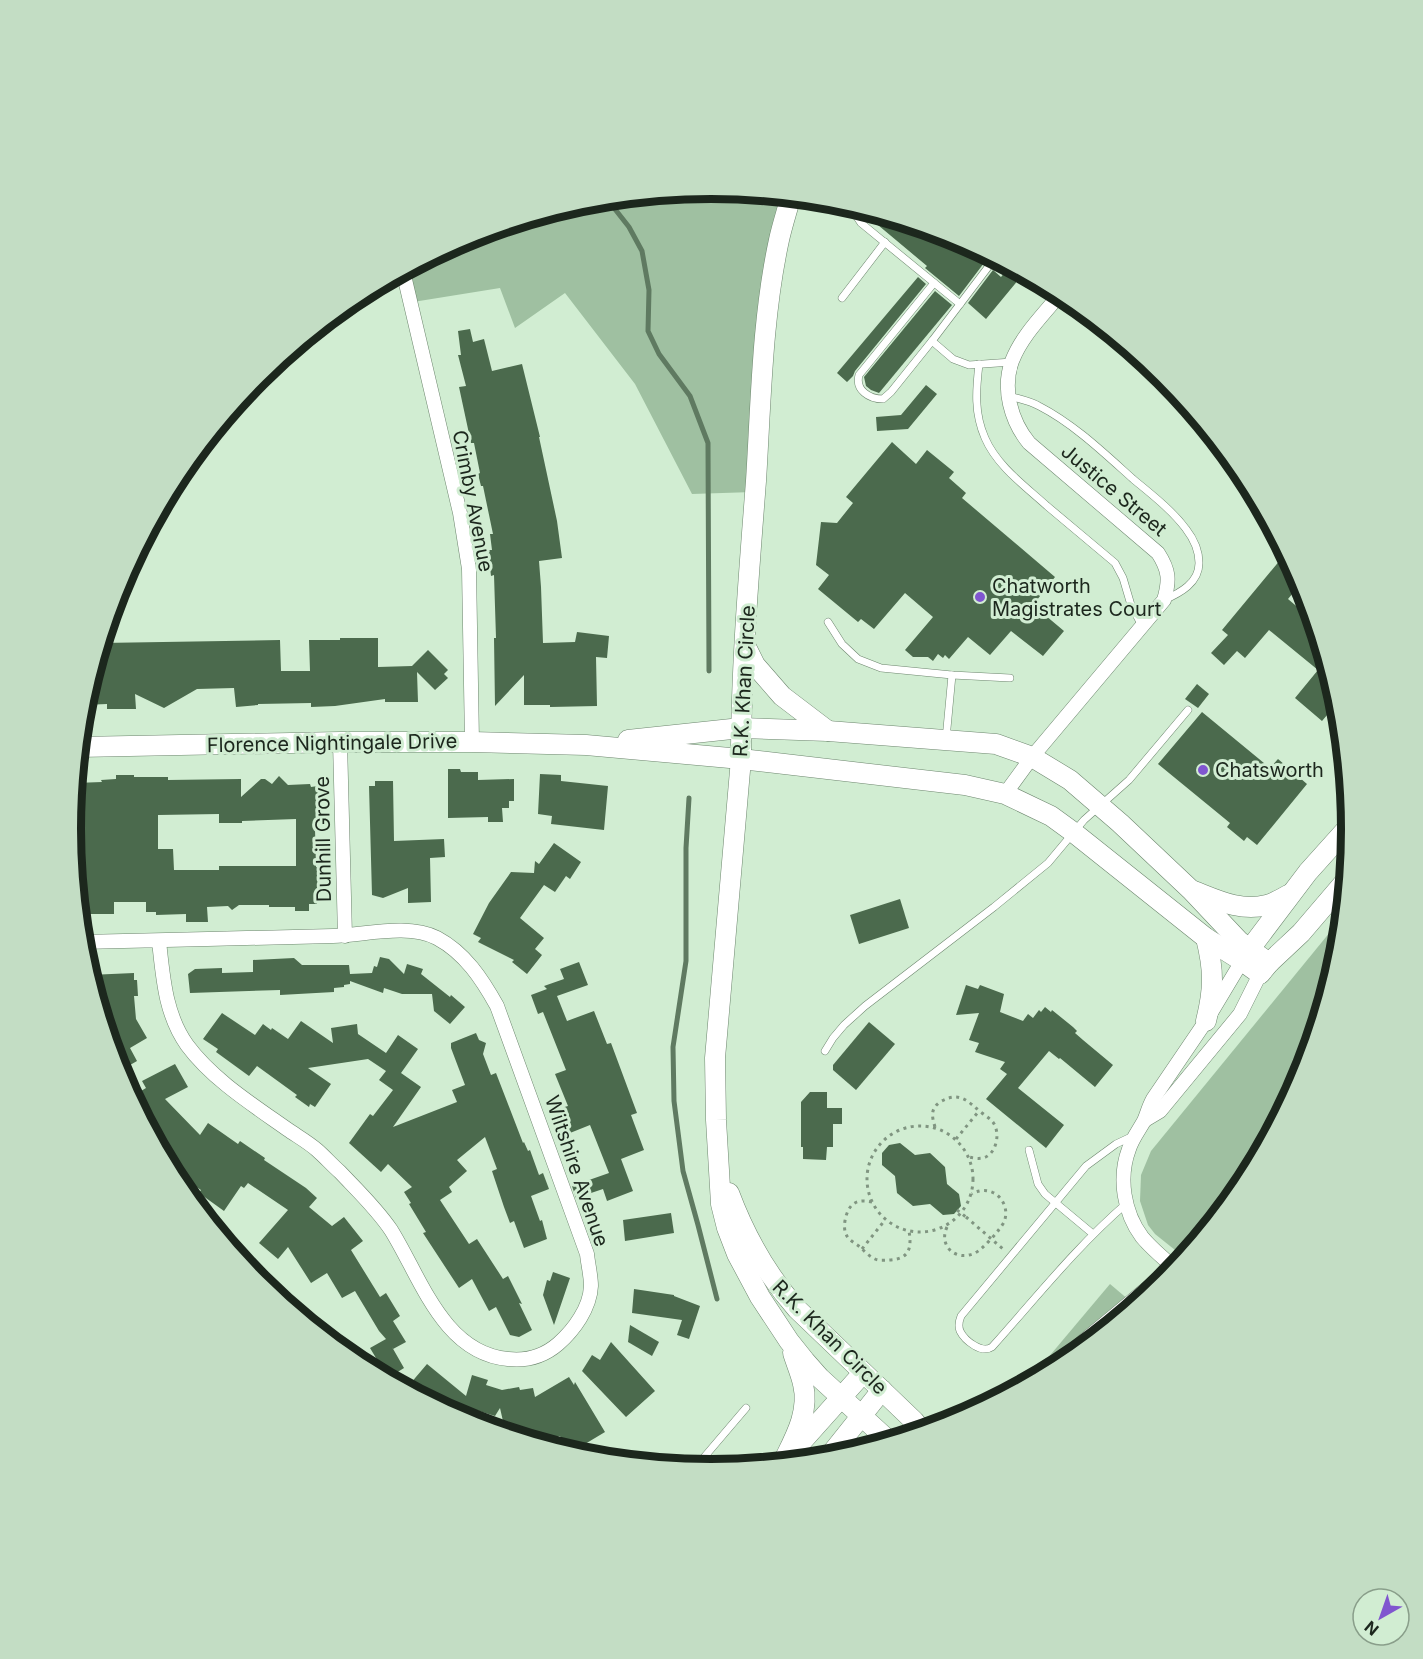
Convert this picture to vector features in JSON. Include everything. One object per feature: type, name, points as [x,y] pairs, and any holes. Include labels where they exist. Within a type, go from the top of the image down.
[{"type":"street","name":"R.K. Khan Circle","points":[[789,204],[770,287],[745,645],[741,759],[716,1058],[716,1120],[721,1204],[737,1254],[760,1297],[789,1341],[805,1361],[884,1436]]},
{"type":"street","name":"Crimby Avenue","points":[[405,278],[460,513],[469,568],[472,742]]},
{"type":"street","name":"Justice Street","points":[[1055,301],[1022,343],[1012,362],[1008,396],[1014,421],[1029,443],[1158,552],[1166,564],[1168,575],[1168,587],[1164,600]]},
{"type":"street","points":[[1005,794],[1032,757],[1164,600]]},
{"type":"street","points":[[745,645],[755,665],[782,696],[828,731]]},
{"type":"street","name":"Florence Nightingale Drive","points":[[586,745],[741,728],[828,731],[996,744],[1032,757],[1070,780],[1191,890],[1245,955]]},
{"type":"street","name":"Florence Nightingale Drive","points":[[86,747],[340,742],[586,745],[741,759],[965,785],[1005,794],[1051,816],[1206,938],[1245,955]]},
{"type":"street","name":"Dunhill Grove","points":[[340,742],[345,936]]},
{"type":"street","points":[[1169,1263],[1143,1238],[1133,1224],[1127,1203],[1123,1187],[1124,1163],[1135,1134],[1145,1120],[1148,1108],[1158,1090],[1206,1021],[1245,955],[1308,872],[1342,835]]},
{"type":"street","points":[[1145,1120],[1161,1111],[1240,1014],[1265,969],[1301,933],[1339,888]]},
{"type":"street","points":[[1191,890],[1238,907],[1267,905],[1292,894]]},
{"type":"street","name":"Wiltshire Avenue","points":[[91,942],[345,936],[410,930],[436,938],[461,955],[482,979],[497,1006],[587,1254],[591,1286],[586,1306],[564,1339],[552,1350],[519,1360],[482,1353],[466,1344],[449,1329],[376,1210],[316,1149],[245,1100],[208,1068],[187,1045],[172,1019],[163,985],[159,941]]},
{"type":"street","points":[[1206,938],[1213,986],[1206,1021]]},
{"type":"street","points":[[1245,955],[1265,969]]},
{"type":"street","name":"R.K. Khan Circle","points":[[719,1168],[736,1213],[769,1274],[798,1309],[918,1426]]},
{"type":"street","points":[[786,1456],[799,1429],[805,1398],[789,1341]]},
{"type":"street","points":[[790,1455],[863,1373]]},
{"type":"street","points":[[835,1448],[882,1390]]},
{"type":"lane","points":[[856,216],[861,223],[960,304]]},
{"type":"lane","points":[[842,298],[885,242]]},
{"type":"lane","points":[[933,283],[859,375],[857,382],[860,388],[875,399],[883,399],[891,392],[990,264]]},
{"type":"lane","points":[[932,342],[953,359],[969,365],[1012,362]]},
{"type":"lane","points":[[979,364],[976,408],[985,438],[992,450],[1021,483],[1115,563],[1131,605],[1142,626]]},
{"type":"lane","points":[[1008,396],[1038,405],[1068,424],[1170,511],[1186,530],[1198,555],[1197,574],[1186,588],[1164,600]]},
{"type":"lane","points":[[828,622],[842,644],[858,659],[881,668],[1010,678]]},
{"type":"lane","points":[[946,739],[952,675]]},
{"type":"lane","points":[[825,1051],[844,1025],[865,1006],[1048,863],[1073,832],[1129,780],[1188,710]]},
{"type":"lane","points":[[1127,1203],[1093,1234],[992,1347],[982,1350],[961,1334],[959,1322],[966,1309],[1086,1166],[1116,1144],[1135,1134]]},
{"type":"lane","points":[[1029,1150],[1038,1184],[1045,1194],[1093,1234]]},
{"type":"lane","points":[[1074,1345],[1133,1298]]},
{"type":"lane","points":[[702,1460],[746,1408]]},
{"type":"path","points":[[935,1128],[932,1113],[937,1104],[956,1097],[967,1100],[995,1124],[996,1131],[995,1147],[988,1156],[969,1157]]},
{"type":"path","points":[[956,1139],[979,1111]]},
{"type":"path","points":[[916,1126],[935,1128],[956,1139],[969,1157],[974,1178],[972,1194],[960,1215],[947,1225],[931,1232],[920,1233],[898,1228],[880,1214],[872,1202],[867,1184],[871,1158],[878,1146],[889,1136],[902,1129],[916,1126]]},
{"type":"path","points":[[947,1225],[943,1238],[944,1243],[947,1248],[957,1254],[976,1253],[991,1238],[1003,1223],[1004,1204],[989,1190],[982,1189],[972,1194]]},
{"type":"path","points":[[872,1202],[860,1201],[848,1210],[845,1225],[847,1237],[862,1249],[875,1259],[897,1260],[904,1256],[911,1246],[909,1231]]},
{"type":"path","points":[[957,1210],[1011,1256]]},
{"type":"path","points":[[862,1249],[886,1219]]},
{"type":"green space","points":[[670,200],[753,200],[788,203],[753,492],[692,494],[635,384],[565,293],[515,328],[500,288],[413,302],[407,277],[470,247],[548,220],[629,204]]},
{"type":"green space","points":[[1335,927],[1321,993],[1309,1032],[1277,1108],[1236,1180],[1178,1253],[1155,1234],[1148,1225],[1140,1201],[1141,1175],[1151,1151]]},
{"type":"green space","points":[[1110,1284],[1130,1301],[1095,1330],[1039,1369]]},
{"type":"building","points":[[871,219],[953,247],[984,263],[959,296],[925,268],[927,266]]},
{"type":"building","points":[[993,270],[1001,277],[1005,272],[1019,279],[986,319],[968,303]]},
{"type":"building","points":[[918,277],[926,284],[847,382],[837,373]]},
{"type":"building","points":[[935,291],[952,305],[879,393],[871,390],[866,386],[864,377]]},
{"type":"building","points":[[470,329],[473,342],[484,339],[492,371],[522,364],[540,437],[562,558],[539,561],[543,643],[575,642],[577,632],[609,636],[607,658],[596,657],[597,706],[524,705],[524,675],[495,706],[494,575],[491,576],[488,550],[492,550],[490,534],[493,534],[483,486],[481,486],[478,474],[480,473],[474,443],[471,443],[459,387],[466,386],[458,355],[461,355],[458,331]]},
{"type":"building","points":[[926,385],[937,394],[908,429],[877,431],[876,417],[901,415]]},
{"type":"building","points":[[892,442],[916,464],[927,450],[954,472],[949,478],[966,493],[962,498],[1055,577],[1033,605],[1064,631],[1043,656],[1011,631],[990,655],[968,637],[949,659],[945,655],[943,658],[938,654],[933,661],[928,657],[913,657],[905,650],[933,617],[905,593],[874,629],[861,619],[858,622],[818,589],[829,575],[816,565],[821,522],[837,523],[853,503],[846,497]]},
{"type":"building","points":[[1281,559],[1295,591],[1288,599],[1303,612],[1309,627],[1331,711],[1322,721],[1295,698],[1318,670],[1269,630],[1245,658],[1237,651],[1224,665],[1211,653],[1228,635],[1222,630]]},
{"type":"building","points":[[340,638],[378,638],[378,667],[412,666],[428,650],[448,670],[444,674],[448,678],[435,690],[417,672],[418,702],[385,702],[385,699],[335,706],[311,707],[311,703],[258,704],[236,707],[234,688],[197,689],[164,708],[135,694],[136,709],[107,709],[107,704],[93,705],[109,643],[280,640],[281,671],[310,671],[309,640],[340,640]]},
{"type":"building","points":[[1197,684],[1209,694],[1198,708],[1185,699]]},
{"type":"building","points":[[1202,712],[1270,768],[1278,759],[1307,784],[1257,845],[1247,837],[1244,841],[1227,827],[1230,823],[1158,764]]},
{"type":"building","points":[[448,769],[478,772],[478,780],[514,779],[514,801],[509,801],[509,808],[502,808],[503,822],[488,822],[488,817],[448,818]]},
{"type":"building","points":[[540,774],[561,775],[561,781],[608,786],[604,830],[551,824],[552,816],[538,814]]},
{"type":"building","points":[[116,775],[168,777],[168,780],[241,779],[241,797],[261,779],[272,784],[279,776],[288,785],[318,786],[319,829],[315,829],[316,867],[318,867],[317,904],[309,904],[309,911],[295,911],[295,907],[269,907],[269,905],[239,905],[232,910],[228,906],[207,907],[208,922],[186,922],[186,914],[156,915],[156,912],[146,912],[146,902],[114,902],[114,914],[86,914],[82,871],[83,783],[102,782],[101,780],[116,779]],"holes":[[[219,814],[219,823],[242,823],[242,821],[296,819],[296,866],[219,866],[219,870],[174,870],[173,849],[158,849],[158,815]]]},
{"type":"building","points":[[375,781],[393,781],[394,841],[444,839],[445,857],[430,858],[431,902],[408,903],[408,888],[383,898],[372,895],[369,786],[375,786]]},
{"type":"building","points":[[554,843],[581,862],[570,879],[566,876],[555,892],[544,885],[520,918],[544,938],[535,949],[542,955],[527,974],[512,962],[514,960],[478,942],[481,938],[473,934],[489,903],[511,872],[534,873],[535,861],[539,864]]},
{"type":"building","points":[[900,899],[909,928],[859,944],[850,915]]},
{"type":"building","points":[[380,957],[389,959],[404,974],[407,964],[423,969],[421,974],[465,1007],[450,1024],[434,1011],[432,994],[402,994],[384,988],[383,993],[350,981],[350,984],[344,987],[334,988],[334,992],[280,995],[280,990],[190,993],[188,974],[195,969],[222,968],[222,973],[253,972],[253,960],[294,958],[302,965],[349,965],[350,974],[372,973]]},
{"type":"building","points":[[579,962],[588,985],[557,996],[567,1021],[594,1011],[607,1044],[611,1043],[637,1113],[631,1115],[644,1150],[621,1159],[633,1191],[607,1201],[603,1189],[576,1198],[572,1186],[609,1173],[590,1125],[570,1133],[561,1108],[568,1106],[555,1074],[566,1070],[543,1012],[538,1014],[531,995],[547,989],[544,986],[564,979],[560,969]]},
{"type":"building","points":[[134,973],[134,980],[137,980],[138,996],[134,996],[136,1019],[147,1038],[130,1048],[137,1061],[127,1067],[114,1032],[98,975]]},
{"type":"building","points":[[966,985],[978,989],[980,985],[1004,994],[1000,1012],[1023,1021],[1028,1014],[1033,1018],[1039,1010],[1041,1012],[1045,1007],[1051,1012],[1052,1010],[1113,1065],[1095,1087],[1049,1051],[1018,1088],[1064,1125],[1046,1148],[986,1099],[1007,1074],[1000,1069],[1005,1062],[975,1052],[979,1043],[969,1040],[979,1013],[956,1015]]},
{"type":"building","points":[[222,1013],[255,1035],[263,1024],[288,1039],[301,1021],[333,1043],[331,1028],[357,1024],[358,1034],[386,1053],[398,1035],[418,1049],[401,1073],[421,1087],[393,1127],[457,1102],[452,1090],[465,1085],[451,1043],[476,1033],[479,1040],[486,1043],[483,1054],[491,1075],[496,1073],[523,1143],[528,1151],[530,1150],[539,1175],[543,1173],[549,1189],[531,1196],[540,1221],[542,1220],[547,1239],[524,1248],[514,1221],[510,1223],[504,1207],[492,1171],[497,1169],[485,1137],[457,1160],[467,1171],[449,1187],[452,1192],[440,1200],[469,1244],[477,1239],[503,1279],[508,1276],[532,1330],[519,1337],[510,1335],[496,1307],[489,1311],[472,1279],[459,1288],[423,1233],[426,1232],[409,1204],[411,1203],[404,1192],[412,1187],[388,1164],[381,1172],[349,1143],[370,1114],[373,1116],[393,1090],[379,1080],[386,1071],[368,1059],[308,1068],[331,1084],[315,1107],[310,1104],[309,1107],[295,1097],[297,1095],[257,1066],[249,1076],[216,1052],[218,1049],[203,1039]]},
{"type":"building","points":[[869,1022],[895,1044],[856,1090],[833,1070],[833,1065]]},
{"type":"building","points":[[175,1064],[188,1087],[165,1099],[200,1135],[208,1123],[238,1144],[240,1141],[317,1198],[309,1207],[332,1226],[344,1217],[363,1241],[351,1250],[380,1297],[386,1293],[400,1316],[393,1321],[406,1342],[393,1349],[404,1368],[394,1374],[381,1367],[370,1348],[386,1339],[355,1291],[342,1298],[327,1273],[311,1283],[288,1247],[278,1259],[259,1243],[288,1210],[248,1183],[244,1188],[241,1186],[224,1211],[199,1193],[201,1190],[188,1181],[165,1145],[139,1092],[146,1088],[142,1081]]},
{"type":"building","points":[[810,1092],[827,1092],[827,1108],[842,1108],[842,1124],[833,1124],[833,1147],[827,1147],[826,1160],[803,1159],[801,1102]]},
{"type":"building","points":[[900,1143],[915,1155],[930,1153],[945,1167],[947,1184],[959,1194],[961,1206],[954,1214],[943,1215],[930,1204],[913,1206],[897,1193],[895,1176],[882,1165],[882,1153],[889,1145]]},
{"type":"building","points":[[671,1213],[674,1233],[625,1241],[623,1220]]},
{"type":"building","points":[[553,1272],[570,1278],[554,1325],[543,1295],[547,1280],[550,1281]]},
{"type":"building","points":[[634,1289],[674,1295],[700,1306],[689,1339],[677,1335],[682,1320],[632,1313]]},
{"type":"building","points":[[630,1325],[659,1342],[652,1356],[628,1342]]},
{"type":"building","points":[[611,1342],[655,1391],[626,1417],[582,1371],[592,1355],[600,1360]]},
{"type":"building","points":[[427,1364],[466,1396],[472,1375],[488,1380],[486,1385],[502,1390],[519,1387],[520,1390],[533,1388],[535,1397],[569,1377],[574,1385],[575,1382],[605,1432],[581,1446],[564,1443],[560,1436],[547,1439],[504,1425],[500,1408],[495,1416],[443,1400],[410,1383]]},
{"type":"waterway","points":[[613,207],[629,227],[642,251],[649,290],[648,331],[659,354],[690,396],[708,443],[709,671]]},
{"type":"waterway","points":[[689,798],[686,848],[686,961],[673,1047],[674,1101],[683,1171],[717,1299]]},
{"type":"place","name":"Chatworth Magistrates Court","points":[[980,597]]},
{"type":"place","name":"Chatsworth","points":[[1203,770]]}]
